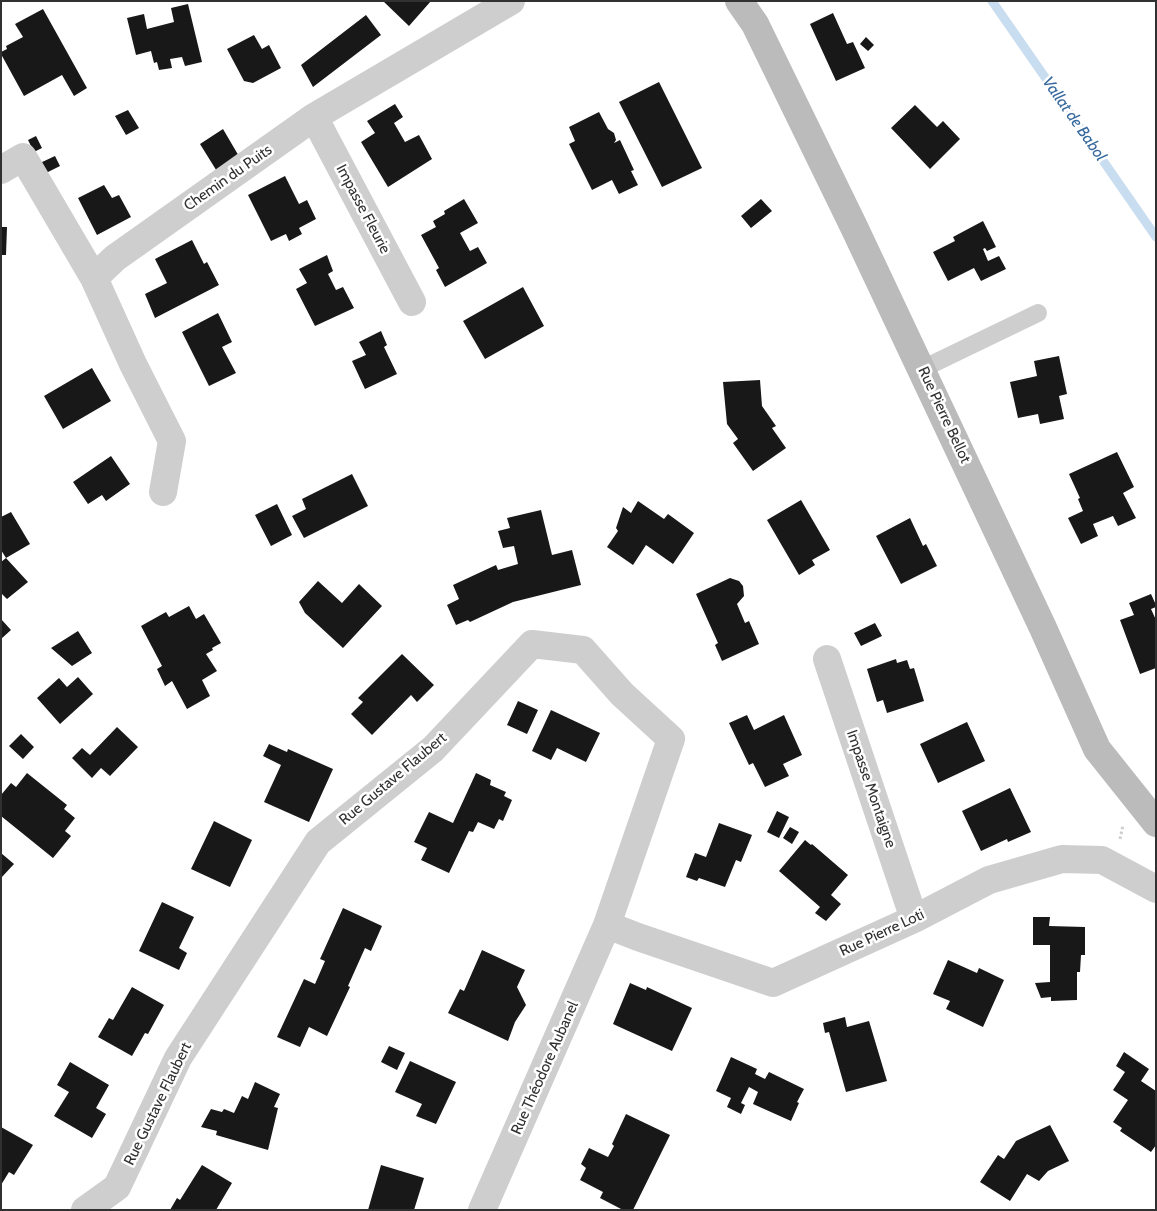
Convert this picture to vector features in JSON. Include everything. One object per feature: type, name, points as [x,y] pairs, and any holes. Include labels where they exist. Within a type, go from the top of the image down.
[{"type":"street","name":"Chemin du Puits","points":[[94,278],[115,258],[314,116],[511,1]]},
{"type":"street","name":"Rue Pierre Bellot","points":[[738,1],[755,24],[922,369],[1043,628],[1097,749],[1156,823]]},
{"type":"street","name":"Impasse Fleurie","points":[[314,116],[412,302]]},
{"type":"street","points":[[1,170],[23,157],[94,278],[133,364],[172,441],[163,492]]},
{"type":"street","name":"Rue Gustave Flaubert","points":[[84,1210],[117,1187],[178,1058],[318,842],[433,749],[532,644],[583,650],[622,694],[671,739],[607,925]]},
{"type":"street","name":"Impasse Montaigne","points":[[827,659],[914,919]]},
{"type":"street","name":"Rue Pierre Loti","points":[[607,925],[773,982],[914,919],[989,880],[1062,859],[1102,860],[1156,889]]},
{"type":"street","name":"Rue Théodore Aubanel","points":[[484,1208],[607,925]]},
{"type":"lane","points":[[922,369],[1038,313]]},
{"type":"building","points":[[383,1],[431,1],[409,26]]},
{"type":"building","points":[[188,4],[202,62],[185,66],[182,57],[170,59],[172,68],[159,70],[157,62],[154,63],[151,51],[136,55],[127,18],[144,14],[147,29],[174,22],[171,8]]},
{"type":"building","points":[[43,9],[87,88],[74,96],[62,75],[24,96],[1,54],[1,52],[7,49],[6,46],[23,37],[15,24]]},
{"type":"building","points":[[833,13],[847,44],[853,42],[865,68],[836,81],[810,24]]},
{"type":"building","points":[[366,15],[381,35],[313,87],[301,65]]},
{"type":"building","points":[[254,35],[262,49],[269,45],[281,68],[253,83],[244,81],[227,49]]},
{"type":"building","points":[[866,37],[874,45],[868,51],[860,44]]},
{"type":"building","points":[[659,82],[702,168],[662,187],[619,102]]},
{"type":"building","points":[[395,104],[403,117],[394,123],[405,142],[419,135],[432,159],[388,187],[361,142],[375,133],[367,121]]},
{"type":"building","points":[[915,105],[937,127],[943,121],[960,139],[930,169],[891,128]]},
{"type":"building","points":[[128,110],[139,128],[126,135],[115,116]]},
{"type":"building","points":[[599,112],[608,129],[614,133],[616,140],[614,143],[620,140],[634,170],[631,171],[638,185],[619,194],[612,180],[592,190],[569,144],[575,141],[569,127]]},
{"type":"building","points":[[223,129],[240,158],[218,173],[200,144]]},
{"type":"building","points":[[36,136],[42,148],[34,152],[28,140]]},
{"type":"building","points":[[55,156],[60,166],[46,173],[40,163]]},
{"type":"building","points":[[285,176],[299,204],[307,200],[316,219],[299,228],[302,234],[289,241],[286,234],[271,241],[248,195]]},
{"type":"building","points":[[104,185],[112,198],[119,195],[131,217],[97,235],[78,198]]},
{"type":"building","points":[[464,199],[478,223],[460,233],[470,251],[478,247],[487,263],[445,287],[436,270],[439,268],[421,235],[436,227],[433,221],[445,214],[444,211]]},
{"type":"building","points":[[761,199],[772,211],[751,228],[741,216]]},
{"type":"building","points":[[983,221],[996,247],[987,251],[985,248],[983,249],[988,261],[999,256],[1006,269],[981,281],[974,268],[948,281],[933,252],[955,241],[953,237]]},
{"type":"building","points":[[1,227],[7,227],[6,255],[1,255]]},
{"type":"building","points":[[192,240],[204,264],[207,262],[219,285],[155,318],[145,294],[167,283],[155,259]]},
{"type":"building","points":[[327,255],[333,271],[328,274],[336,290],[343,287],[354,308],[315,326],[296,289],[307,283],[299,269]]},
{"type":"building","points":[[523,287],[544,326],[485,359],[463,321]]},
{"type":"building","points":[[218,313],[232,342],[222,347],[236,373],[209,386],[182,332]]},
{"type":"building","points":[[381,331],[387,345],[384,347],[397,374],[365,389],[352,361],[366,355],[359,342]]},
{"type":"building","points":[[1059,356],[1067,394],[1059,396],[1064,419],[1040,424],[1038,414],[1018,418],[1010,382],[1037,376],[1034,361]]},
{"type":"building","points":[[92,368],[111,401],[63,429],[44,396]]},
{"type":"building","points":[[760,380],[762,406],[776,426],[772,428],[786,448],[753,471],[733,443],[738,439],[727,424],[723,382]]},
{"type":"building","points":[[1117,452],[1134,487],[1123,493],[1136,518],[1118,526],[1113,516],[1093,524],[1098,536],[1081,544],[1068,518],[1083,511],[1078,499],[1080,498],[1069,474]]},
{"type":"building","points":[[111,456],[130,484],[106,501],[102,495],[88,504],[73,482]]},
{"type":"building","points":[[352,474],[368,506],[304,538],[292,516],[306,509],[302,499]]},
{"type":"building","points":[[801,500],[830,550],[812,560],[815,565],[799,575],[767,520]]},
{"type":"building","points":[[638,501],[664,519],[668,514],[694,533],[673,564],[646,545],[633,565],[607,547],[618,531],[616,528],[623,507],[631,513]]},
{"type":"building","points":[[277,504],[292,535],[271,546],[255,515]]},
{"type":"building","points":[[541,510],[552,555],[572,550],[581,585],[513,602],[470,622],[468,620],[456,625],[447,605],[459,599],[453,585],[496,565],[498,570],[518,564],[514,546],[503,548],[498,531],[510,528],[507,518]]},
{"type":"building","points":[[11,512],[30,544],[6,558],[1,550],[1,517]]},
{"type":"building","points":[[910,518],[923,546],[926,544],[937,566],[901,584],[876,536]]},
{"type":"building","points":[[6,558],[28,582],[7,599],[1,593],[1,562]]},
{"type":"building","points":[[730,578],[739,581],[743,586],[744,596],[737,604],[745,623],[749,621],[759,644],[722,661],[715,645],[718,643],[696,594]]},
{"type":"building","points":[[318,581],[342,603],[359,584],[382,606],[343,648],[305,613],[299,602]]},
{"type":"building","points":[[1151,594],[1156,605],[1156,607],[1151,609],[1156,620],[1156,668],[1140,674],[1120,620],[1134,615],[1129,603]]},
{"type":"building","points":[[189,606],[196,619],[204,614],[221,643],[206,654],[217,671],[202,680],[210,696],[187,709],[172,681],[165,686],[157,669],[162,666],[141,626],[166,612],[169,617]]},
{"type":"building","points":[[1,619],[11,630],[1,639]]},
{"type":"building","points":[[875,623],[882,636],[861,646],[854,633]]},
{"type":"building","points":[[78,631],[92,653],[72,666],[51,648]]},
{"type":"building","points":[[402,654],[434,685],[417,702],[411,695],[372,735],[351,714],[363,702],[358,698]]},
{"type":"building","points":[[896,659],[897,663],[907,660],[910,669],[914,668],[924,701],[887,713],[883,700],[877,702],[867,669]]},
{"type":"building","points":[[78,677],[93,694],[60,724],[37,698],[59,678],[67,687]]},
{"type":"building","points":[[518,701],[538,710],[527,734],[507,725]]},
{"type":"building","points":[[551,710],[600,733],[586,762],[557,748],[551,760],[532,751]]},
{"type":"building","points":[[747,715],[754,730],[784,715],[802,755],[783,764],[789,776],[765,787],[753,763],[749,765],[729,723]]},
{"type":"building","points":[[967,722],[985,761],[938,783],[920,744]]},
{"type":"building","points":[[117,727],[138,747],[110,776],[101,768],[92,778],[72,758],[82,748],[90,755]]},
{"type":"building","points":[[21,734],[34,747],[23,759],[9,746]]},
{"type":"building","points":[[269,744],[287,752],[288,749],[333,769],[309,822],[264,802],[281,765],[263,756]]},
{"type":"building","points":[[27,773],[67,805],[64,809],[75,818],[65,831],[71,836],[53,858],[1,816],[1,795],[11,783],[16,787]]},
{"type":"building","points":[[476,773],[491,780],[490,785],[506,792],[504,796],[512,800],[503,821],[499,819],[494,829],[478,822],[473,832],[469,831],[449,873],[421,860],[427,848],[414,842],[429,812],[453,823]]},
{"type":"building","points":[[1010,788],[1031,832],[1008,842],[1007,839],[981,851],[962,811]]},
{"type":"building","points":[[777,811],[789,817],[779,838],[767,832]]},
{"type":"building","points":[[214,821],[252,840],[230,887],[191,869]]},
{"type":"building","points":[[719,823],[752,835],[741,862],[736,860],[725,887],[699,878],[697,881],[686,877],[695,853],[706,857]]},
{"type":"building","points":[[790,827],[799,832],[792,844],[783,838]]},
{"type":"building","points":[[805,840],[848,875],[831,895],[841,904],[826,921],[815,913],[820,907],[779,871]]},
{"type":"building","points":[[1,853],[14,864],[1,878]]},
{"type":"building","points":[[162,902],[194,917],[179,948],[187,953],[179,970],[139,951]]},
{"type":"building","points":[[343,908],[382,926],[371,951],[365,948],[348,986],[350,987],[327,1036],[309,1027],[300,1047],[277,1037],[304,979],[315,984],[325,961],[320,959]]},
{"type":"building","points":[[1033,917],[1050,917],[1049,926],[1085,927],[1085,955],[1081,955],[1080,972],[1077,972],[1077,1000],[1051,1001],[1051,997],[1041,998],[1035,983],[1050,982],[1050,945],[1033,945]]},
{"type":"building","points":[[482,950],[525,970],[517,987],[526,1005],[515,1022],[508,1041],[448,1013],[460,989],[464,991]]},
{"type":"building","points":[[948,960],[977,973],[979,968],[1004,980],[983,1027],[946,1009],[950,1001],[933,994]]},
{"type":"building","points":[[630,983],[646,990],[647,987],[692,1008],[672,1051],[613,1024]]},
{"type":"building","points":[[132,987],[164,1005],[148,1034],[145,1033],[132,1056],[98,1037],[109,1018],[113,1020]]},
{"type":"building","points":[[845,1017],[847,1027],[869,1021],[887,1081],[846,1092],[829,1032],[825,1033],[823,1023]]},
{"type":"building","points":[[389,1046],[405,1053],[397,1070],[381,1062]]},
{"type":"building","points":[[1124,1052],[1149,1069],[1141,1081],[1156,1091],[1156,1145],[1151,1152],[1120,1131],[1122,1128],[1113,1122],[1128,1100],[1113,1090],[1125,1072],[1116,1066]]},
{"type":"building","points":[[731,1057],[757,1069],[755,1074],[765,1079],[769,1072],[804,1089],[797,1102],[799,1103],[791,1121],[753,1104],[758,1092],[749,1087],[741,1103],[745,1105],[741,1114],[727,1107],[731,1098],[716,1091]]},
{"type":"building","points":[[410,1061],[456,1082],[436,1124],[416,1116],[422,1104],[395,1092]]},
{"type":"building","points":[[70,1062],[109,1085],[96,1108],[106,1114],[92,1138],[54,1116],[69,1092],[57,1085]]},
{"type":"building","points":[[255,1082],[280,1094],[274,1107],[278,1108],[268,1150],[216,1135],[217,1131],[201,1127],[211,1109],[222,1112],[224,1109],[234,1113],[242,1096],[248,1099]]},
{"type":"building","points":[[626,1114],[670,1135],[633,1210],[623,1210],[600,1198],[603,1192],[580,1180],[586,1168],[581,1164],[589,1148],[608,1157]]},
{"type":"building","points":[[1050,1125],[1069,1161],[1048,1171],[1039,1181],[1027,1174],[1010,1201],[980,1182],[998,1155],[1004,1159],[1016,1141]]},
{"type":"building","points":[[1,1127],[33,1145],[14,1175],[9,1172],[1,1185]]},
{"type":"building","points":[[202,1165],[232,1183],[216,1210],[170,1210],[177,1198],[180,1200]]},
{"type":"building","points":[[381,1165],[424,1178],[414,1210],[368,1210]]},
{"type":"waterway","name":"Vallat de Babol","points":[[992,1],[1156,237]]}]
